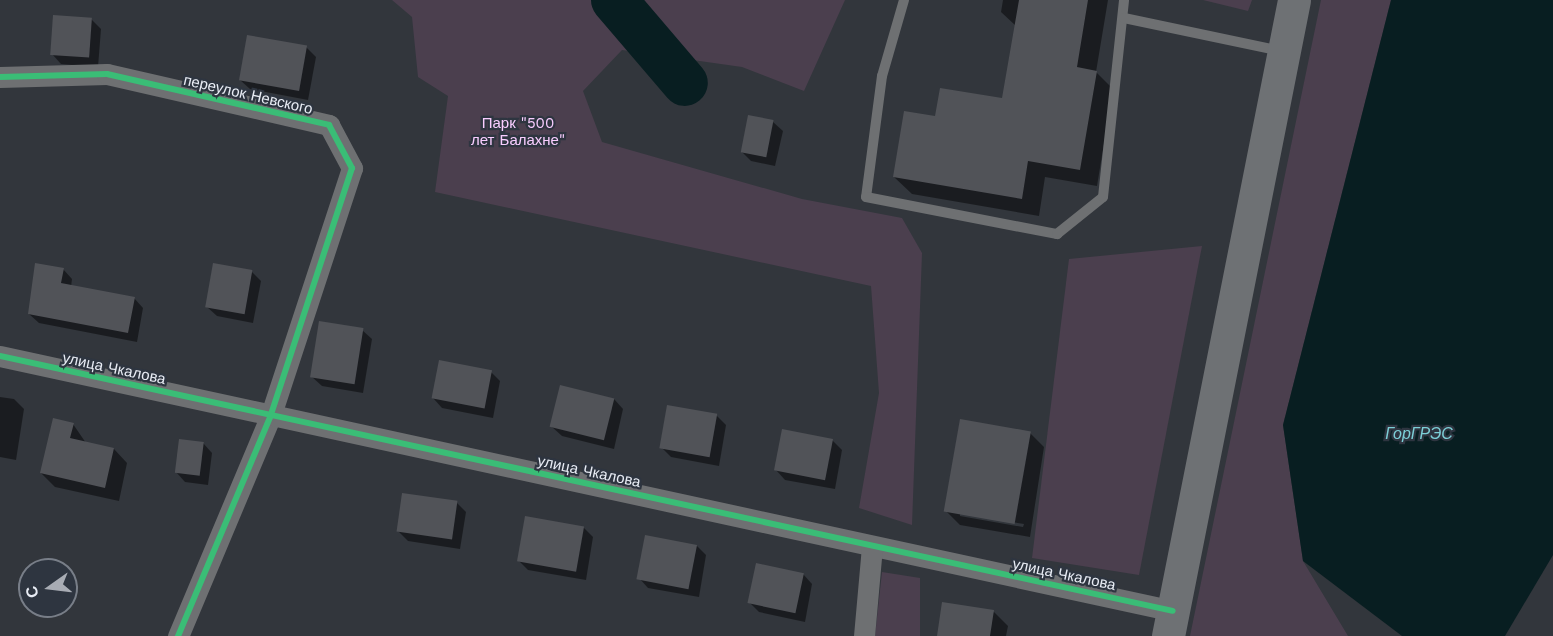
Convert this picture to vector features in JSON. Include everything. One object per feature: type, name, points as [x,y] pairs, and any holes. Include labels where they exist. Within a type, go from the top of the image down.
[{"type":"main road","points":[[1171,623],[1294,0]]},
{"type":"street","name":"переулок Невского","points":[[0,76],[107,74],[329,126],[352,168],[271,415],[178,636]]},
{"type":"street","name":"улица Чкалова","points":[[0,356],[872,546],[1171,623]]},
{"type":"street","points":[[864,636],[872,546]]},
{"type":"lane","points":[[904,0],[882,76],[866,197],[1057,234],[1103,197],[1124,18],[1124,0]]},
{"type":"lane","points":[[1124,18],[1284,52]]},
{"type":"green space","name":"Парк \"500 лет Балахне\"","points":[[392,0],[845,0],[804,91],[742,67],[622,50],[583,91],[602,142],[802,199],[902,218],[922,253],[912,525],[859,508],[879,393],[871,286],[435,192],[448,96],[418,77],[412,17]]},
{"type":"green space","points":[[1203,0],[1252,0],[1248,11]]},
{"type":"green space","points":[[1321,0],[1391,0],[1283,425],[1303,561],[1348,636],[1190,636]]},
{"type":"green space","points":[[1202,246],[1139,575],[1032,558],[1069,259]]},
{"type":"green space","points":[[882,572],[920,578],[920,636],[875,636]]},
{"type":"water","name":"ГорГРЭС","points":[[1391,0],[1553,0],[1553,555],[1505,636],[1402,636],[1303,561],[1283,425]]},
{"type":"building","points":[[1019,0],[1088,0],[1077,67],[1097,71],[1080,170],[1028,161],[1022,199],[893,177],[904,111],[935,116],[940,88],[1002,98]]},
{"type":"building","points":[[53,15],[92,18],[89,58],[50,55]]},
{"type":"building","points":[[247,35],[307,46],[299,91],[239,80]]},
{"type":"building","points":[[748,115],[774,120],[766,157],[741,152]]},
{"type":"building","points":[[35,263],[64,268],[61,283],[135,297],[128,333],[28,314]]},
{"type":"building","points":[[213,263],[252,270],[245,314],[205,307]]},
{"type":"building","points":[[319,321],[363,328],[355,384],[310,377]]},
{"type":"building","points":[[439,360],[492,370],[485,409],[432,398]]},
{"type":"building","points":[[560,385],[614,399],[604,440],[550,427]]},
{"type":"building","points":[[667,405],[717,414],[710,457],[659,448]]},
{"type":"building","points":[[53,418],[74,423],[70,438],[114,448],[105,488],[40,473]]},
{"type":"building","points":[[960,419],[1031,432],[1015,524],[944,512]]},
{"type":"building","points":[[782,429],[833,439],[825,480],[774,470]]},
{"type":"building","points":[[179,439],[204,442],[200,476],[175,473]]},
{"type":"building","points":[[402,493],[457,501],[452,539],[397,532]]},
{"type":"building","points":[[525,516],[584,526],[576,572],[517,561]]},
{"type":"building","points":[[645,535],[697,545],[688,589],[636,579]]},
{"type":"building","points":[[756,563],[804,573],[795,613],[747,603]]},
{"type":"building","points":[[942,602],[994,610],[990,636],[937,636]]},
{"type":"waterway","points":[[614,0],[685,83]]},
{"type":"cycle path","points":[[0,77],[107,74],[329,125],[352,168],[271,415],[178,636]]},
{"type":"cycle path","points":[[0,356],[1173,611]]}]
